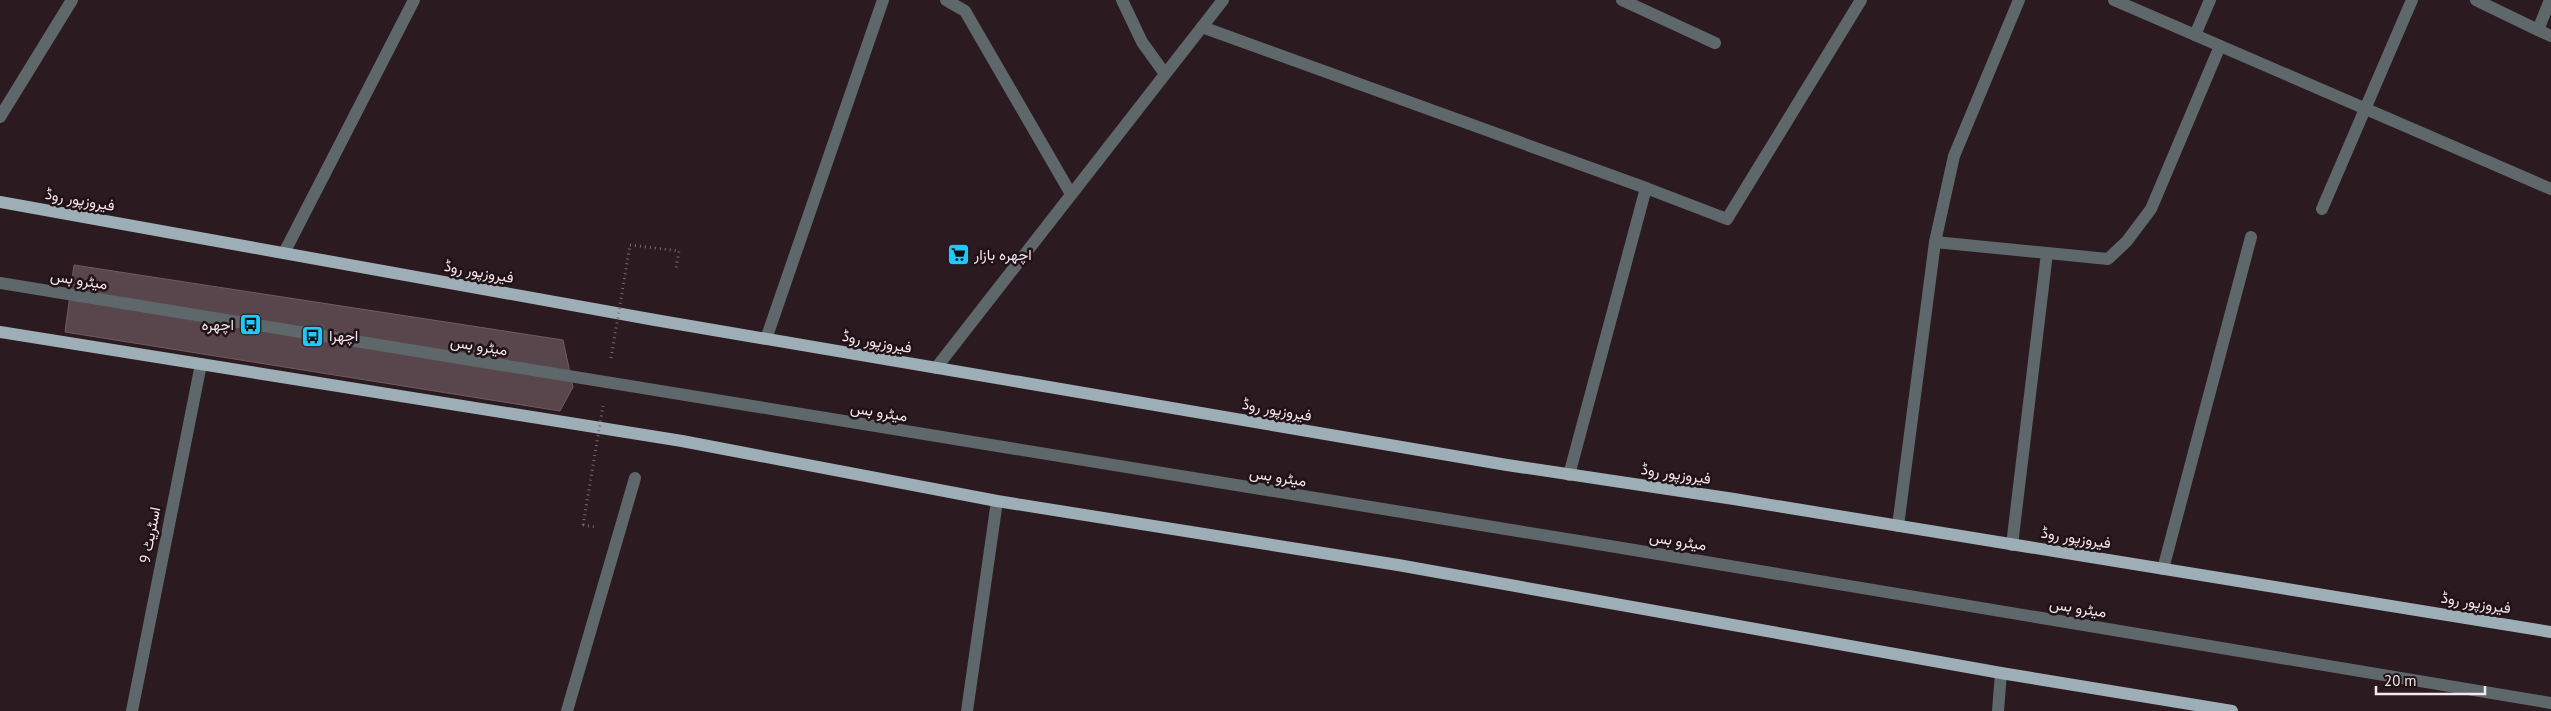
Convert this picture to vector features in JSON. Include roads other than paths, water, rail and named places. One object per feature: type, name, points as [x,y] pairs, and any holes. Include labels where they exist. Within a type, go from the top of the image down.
[{"type":"main road","name":"فیروزپور روڈ","points":[[0,202],[766,339],[1569,475],[2012,544],[2551,632]]},
{"type":"main road","points":[[0,332],[682,441],[997,501],[1408,567],[2001,673],[2232,711]]},
{"type":"street","points":[[0,117],[72,0]]},
{"type":"street","points":[[284,253],[414,0]]},
{"type":"street","points":[[766,339],[883,0]]},
{"type":"street","points":[[946,0],[967,5],[1070,194]]},
{"type":"street","points":[[1122,0],[1142,42],[1165,74]]},
{"type":"street","points":[[936,368],[1223,0]]},
{"type":"street","points":[[1622,0],[1715,43]]},
{"type":"street","points":[[1202,27],[1727,219],[1861,0]]},
{"type":"street","points":[[1898,526],[1935,242],[1954,156],[2019,0]]},
{"type":"street","points":[[2114,0],[2551,189]]},
{"type":"street","points":[[2195,35],[2210,0]]},
{"type":"street","points":[[2322,209],[2412,0]]},
{"type":"street","points":[[2476,0],[2551,36]]},
{"type":"street","points":[[2538,30],[2550,0]]},
{"type":"street","points":[[1935,242],[2108,259],[2127,241],[2151,209],[2220,46]]},
{"type":"street","points":[[1569,475],[1646,188]]},
{"type":"street","points":[[2163,569],[2251,237]]},
{"type":"street","points":[[2012,544],[2047,253]]},
{"type":"street","name":"میٹرو بس","points":[[0,284],[1606,546],[2551,703]]},
{"type":"street","name":"اسٹریٹ 9","points":[[132,711],[201,364]]},
{"type":"street","points":[[567,711],[635,478]]},
{"type":"street","points":[[967,711],[997,501]]},
{"type":"street","points":[[1998,711],[2001,673]]},
{"type":"place","name":"اچھرہ بازار","points":[[958,255]]},
{"type":"place","name":"اچھرہ","points":[[250,325]]},
{"type":"place","name":"اچھرا","points":[[313,336]]}]
